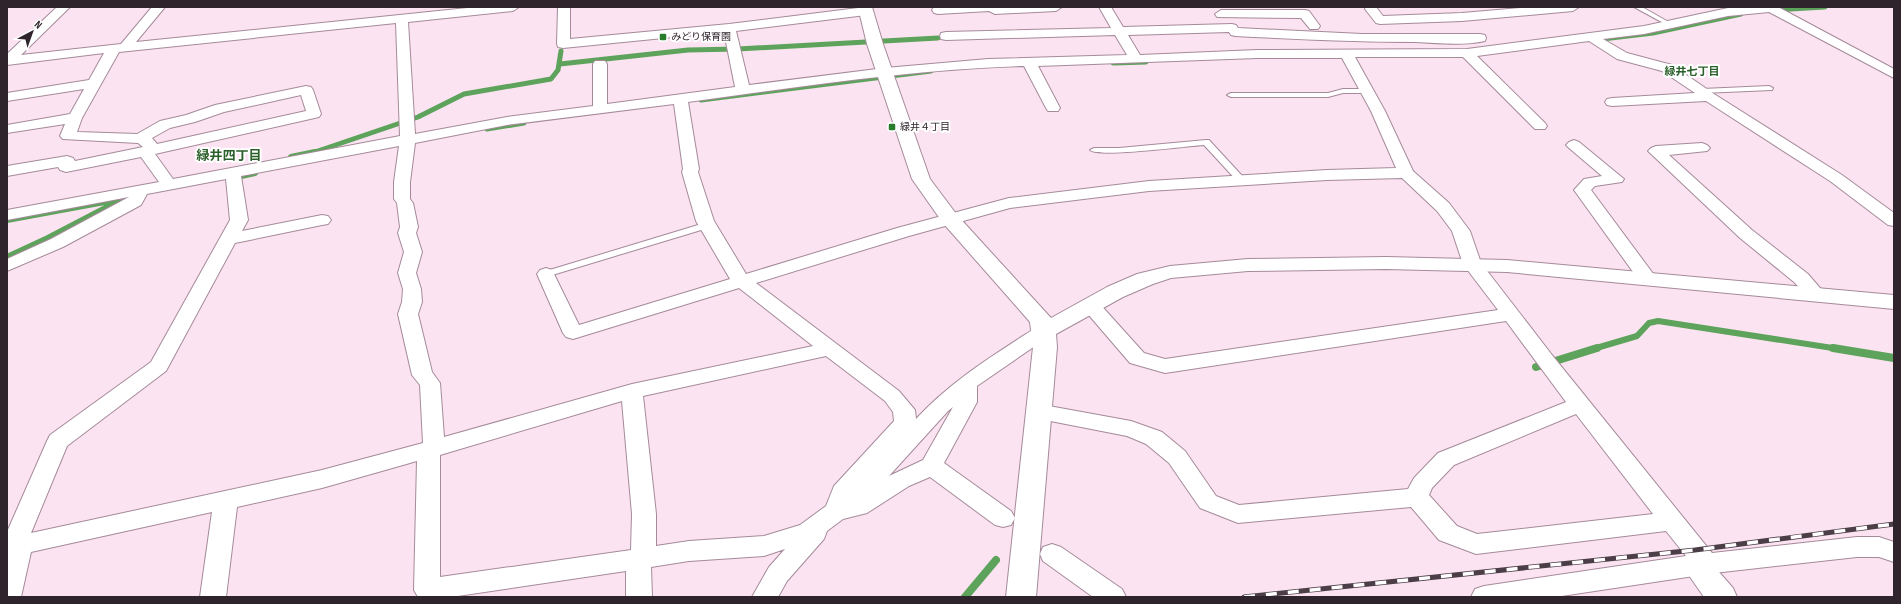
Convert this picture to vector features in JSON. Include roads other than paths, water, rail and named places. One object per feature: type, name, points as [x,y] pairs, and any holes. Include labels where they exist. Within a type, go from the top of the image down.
[{"type":"street","points":[[7,61],[64,7]]},
{"type":"street","points":[[146,147],[68,136],[75,118],[94,83],[119,48],[159,7]]},
{"type":"street","points":[[7,61],[514,7]]},
{"type":"street","points":[[564,7],[563,44],[729,28],[866,9],[875,44],[921,179],[950,219],[1040,320],[1044,331],[1045,348],[1021,597]]},
{"type":"street","points":[[938,10],[1056,7]]},
{"type":"street","points":[[1105,7],[1136,59]]},
{"type":"street","points":[[1371,9],[1380,20],[1459,12],[1573,7]]},
{"type":"street","points":[[7,215],[507,121],[885,72],[988,63],[1257,54],[1467,53],[1644,30],[1728,12],[1775,7],[1894,74]]},
{"type":"street","points":[[993,8],[1008,35]]},
{"type":"street","points":[[1220,11],[1305,14],[1314,26]]},
{"type":"street","points":[[1220,11],[1233,30],[1257,54]]},
{"type":"street","points":[[1459,12],[1480,38],[1497,48]]},
{"type":"street","points":[[402,19],[408,140],[402,182],[402,200],[405,203],[409,227],[407,233],[413,252],[407,273],[412,289],[412,302],[408,314],[422,375],[430,383],[432,449],[427,590],[689,551],[764,546],[794,538],[808,532],[830,517],[869,502],[901,480],[922,472],[931,466],[966,402],[967,383]]},
{"type":"street","points":[[729,28],[743,90]]},
{"type":"street","points":[[946,36],[1119,31],[1233,30],[1362,38],[1461,40],[1480,38]]},
{"type":"street","points":[[978,35],[988,63]]},
{"type":"street","points":[[1591,37],[1622,56],[1667,68],[1836,178],[1894,221]]},
{"type":"street","points":[[1346,53],[1378,111],[1406,173],[1443,207],[1461,231],[1472,264],[1707,565]]},
{"type":"street","points":[[1467,53],[1540,126]]},
{"type":"street","points":[[1029,62],[1053,108]]},
{"type":"street","points":[[600,64],[600,108]]},
{"type":"street","points":[[7,97],[94,83]]},
{"type":"street","points":[[7,171],[67,161],[66,167],[146,147],[205,138],[314,114],[306,90],[220,108],[190,119],[165,124],[146,147]]},
{"type":"street","points":[[1612,102],[1705,94]]},
{"type":"street","points":[[680,98],[691,169],[690,172],[708,225],[741,280],[892,396],[904,410],[905,423],[842,492],[830,517]]},
{"type":"street","points":[[205,114],[205,138]]},
{"type":"street","points":[[7,129],[75,118]]},
{"type":"street","points":[[1574,145],[1616,179],[1590,182],[1582,190],[1648,279]]},
{"type":"street","points":[[146,147],[169,185]]},
{"type":"street","points":[[1702,148],[1656,151],[1746,234],[1801,278],[1817,295]]},
{"type":"street","points":[[8,597],[13,547],[58,441],[159,366],[239,220],[233,173]]},
{"type":"street","points":[[546,274],[573,333],[741,280],[1010,203],[1149,186],[1327,175],[1406,173]]},
{"type":"street","points":[[7,266],[57,244],[135,201],[141,190]]},
{"type":"street","points":[[229,239],[322,220]]},
{"type":"street","points":[[764,596],[778,574],[830,517],[873,479],[940,406],[967,383],[1044,331],[1115,292],[1145,279],[1170,272],[1248,265],[1339,263],[1472,264],[1894,302]]},
{"type":"street","points":[[1091,306],[1137,358],[1165,366],[1511,314]]},
{"type":"street","points":[[13,547],[322,479],[632,391],[829,349]]},
{"type":"street","points":[[632,391],[644,514],[639,597]]},
{"type":"street","points":[[1417,497],[1422,484],[1446,459],[1581,404]]},
{"type":"street","points":[[1038,412],[1131,429],[1154,438],[1177,457],[1208,502],[1238,514],[1417,497]]},
{"type":"street","points":[[931,466],[1003,518]]},
{"type":"street","points":[[1417,497],[1448,533],[1476,544],[1673,521]]},
{"type":"street","points":[[213,597],[226,500]]},
{"type":"street","points":[[1484,597],[1707,565],[1857,547],[1879,547],[1894,552]]},
{"type":"street","points":[[1052,554],[1112,597]]},
{"type":"street","points":[[1707,565],[1703,574],[1722,597]]},
{"type":"lane","points":[[1637,7],[1671,25]]},
{"type":"lane","points":[[1705,94],[1769,88]]},
{"type":"lane","points":[[1231,95],[1328,96],[1343,91],[1367,91]]},
{"type":"lane","points":[[1094,150],[1119,150],[1206,142],[1242,181]]},
{"type":"lane","points":[[546,274],[708,225]]},
{"type":"waterway","points":[[1773,10],[1825,7]]},
{"type":"waterway","points":[[1594,40],[1653,33],[1741,14]]},
{"type":"waterway","points":[[560,64],[688,50],[738,49],[938,38]]},
{"type":"waterway","points":[[315,152],[418,117],[464,94],[551,79],[558,70],[561,51]]},
{"type":"waterway","points":[[1113,63],[1146,62]]},
{"type":"waterway","points":[[701,100],[931,71]]},
{"type":"waterway","points":[[487,129],[524,123]]},
{"type":"waterway","points":[[291,157],[315,152]]},
{"type":"waterway","points":[[232,178],[255,173]]},
{"type":"waterway","points":[[7,220],[137,196]]},
{"type":"waterway","points":[[7,257],[48,238],[117,202]]},
{"type":"waterway","points":[[1593,349],[1637,336],[1649,323],[1658,321],[1839,349]]},
{"type":"waterway","points":[[1536,367],[1597,348]]},
{"type":"waterway","points":[[1833,348],[1894,358]]},
{"type":"waterway","points":[[965,597],[996,560]]},
{"type":"railway","points":[[1244,597],[1695,550],[1894,524]]},
{"type":"place","name":"みどり保育園","points":[[663,37]]},
{"type":"place","name":"緑井４丁目","points":[[892,127]]},
{"type":"district","name":"緑井七丁目","points":[[1692,71]]},
{"type":"district","name":"緑井四丁目","points":[[229,156]]}]
